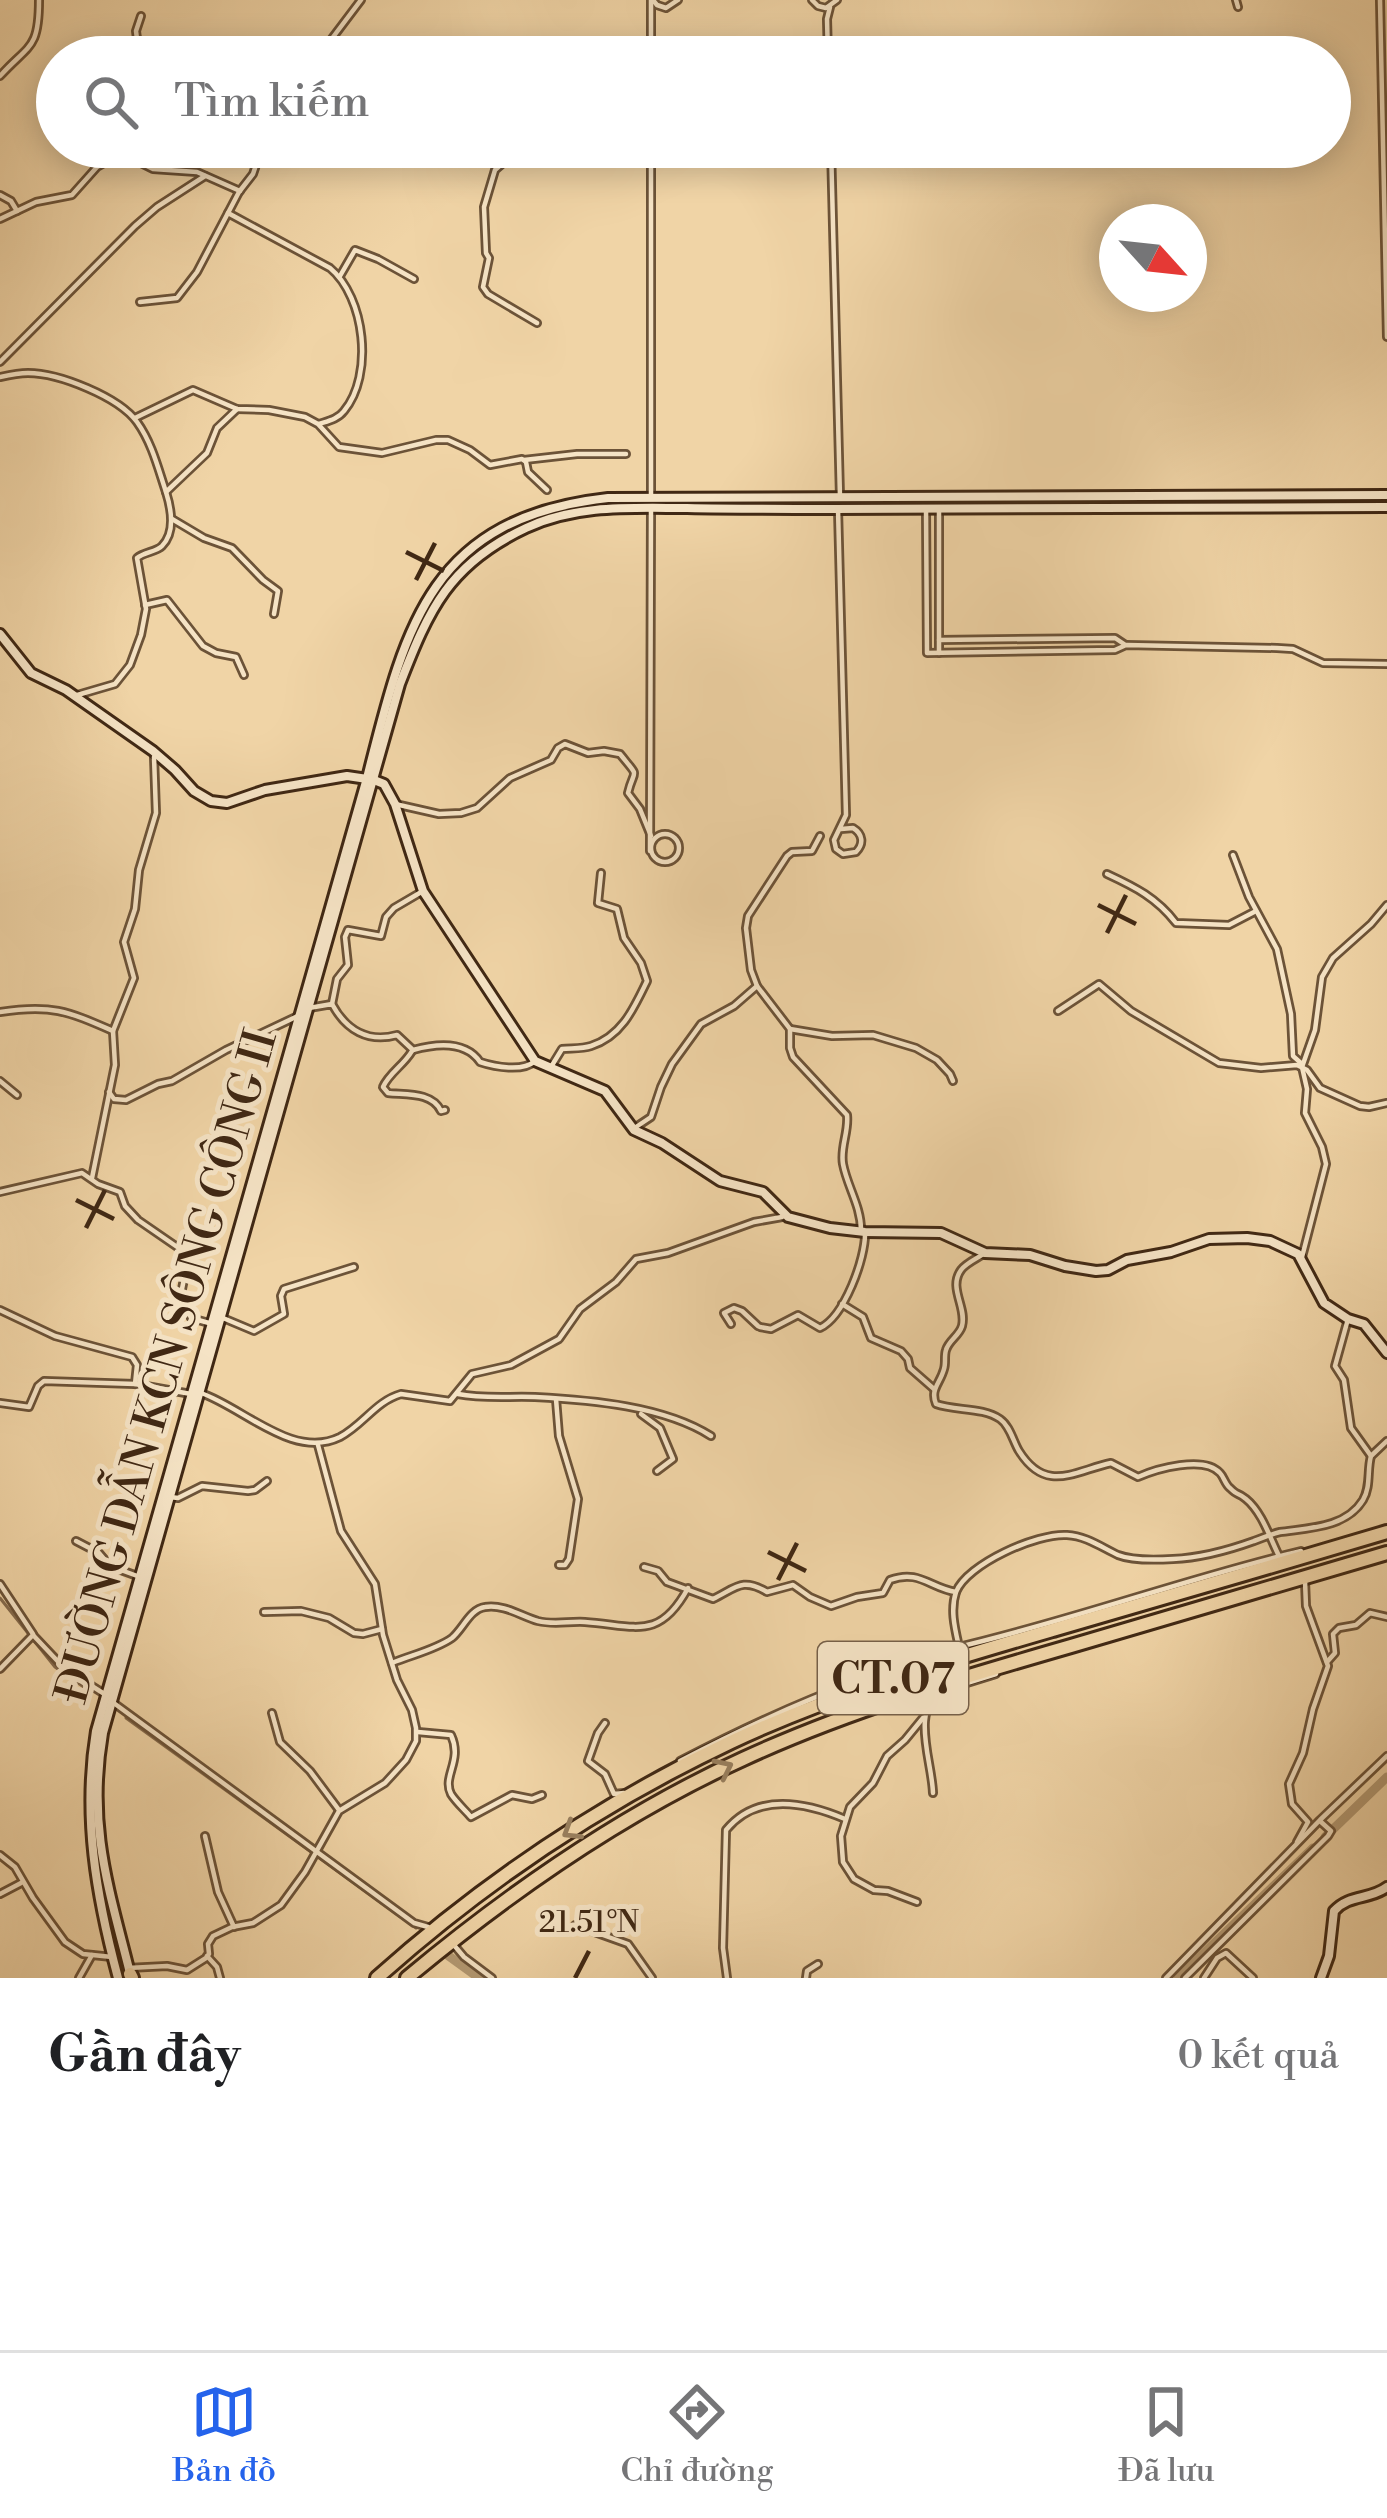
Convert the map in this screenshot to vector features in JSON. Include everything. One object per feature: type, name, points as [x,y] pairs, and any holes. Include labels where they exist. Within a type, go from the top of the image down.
[{"type":"highway","name":"CT.07","points":[[377,1978],[436,1924],[525,1860],[616,1803],[735,1740],[830,1701],[966,1655],[1387,1529]]},
{"type":"highway","name":"CT.07","points":[[410,1978],[536,1876],[646,1809],[744,1758],[934,1686],[1387,1556]]},
{"type":"highway","points":[[366,1978],[436,1924]]},
{"type":"street","points":[[0,76],[34,41],[39,0]]},
{"type":"street","points":[[334,36],[362,0]]},
{"type":"street","points":[[652,0],[666,8]]},
{"type":"street","points":[[651,36],[652,0]]},
{"type":"street","points":[[651,20],[678,0]]},
{"type":"street","points":[[812,0],[827,19]]},
{"type":"street","points":[[827,36],[830,7],[837,0]]},
{"type":"street","points":[[1380,0],[1387,337]]},
{"type":"street","points":[[821,8],[830,7]]},
{"type":"street","points":[[137,36],[141,16]]},
{"type":"street","points":[[0,219],[40,201],[72,195],[96,168]]},
{"type":"street","points":[[154,168],[194,171],[240,191]]},
{"type":"street","points":[[140,302],[177,298],[200,268],[256,168]]},
{"type":"street","points":[[497,168],[484,207],[489,258],[483,287],[537,323]]},
{"type":"street","points":[[651,168],[650,851],[664,863],[676,856],[678,843],[672,836],[651,833]]},
{"type":"street","points":[[832,168],[840,497]]},
{"type":"street","points":[[0,362],[135,226],[205,176]]},
{"type":"street","points":[[0,195],[18,212]]},
{"type":"street","points":[[228,214],[340,277],[360,325],[364,352],[348,406],[335,419],[319,424]]},
{"type":"street","points":[[340,277],[355,250],[414,279]]},
{"type":"street","points":[[0,377],[57,376],[134,418],[149,442],[166,492],[172,518],[161,547],[137,558],[145,605],[130,665],[111,686],[74,696]]},
{"type":"street","points":[[134,418],[194,390],[238,409],[296,414],[319,424],[339,447],[382,453],[448,440],[490,465],[577,454],[626,454]]},
{"type":"street","points":[[166,492],[206,453],[215,431],[238,409]]},
{"type":"street","points":[[524,460],[528,472],[548,490]]},
{"type":"street","points":[[370,779],[391,684],[420,611],[437,584],[476,552],[554,517],[651,503],[840,497],[1387,495]]},
{"type":"street","points":[[651,503],[838,509],[1387,507]]},
{"type":"street","points":[[838,509],[846,815],[834,845],[848,855],[861,844],[846,815]]},
{"type":"street","points":[[926,509],[927,653],[1115,650],[1126,645],[1276,648],[1323,663],[1387,664]]},
{"type":"street","points":[[938,509],[939,652]]},
{"type":"street","points":[[172,518],[232,548],[275,587],[274,614]]},
{"type":"street","points":[[145,605],[167,601],[203,646],[236,657],[244,675]]},
{"type":"street","points":[[0,634],[23,667],[153,751],[211,801],[224,803],[336,777],[384,784],[423,891],[535,1061],[605,1091],[633,1129],[720,1180],[763,1192],[784,1214],[809,1224],[863,1232],[941,1233],[985,1253],[1030,1255],[1101,1271],[1209,1239],[1270,1241],[1301,1258],[1324,1303],[1364,1324],[1387,1353]]},
{"type":"street","points":[[939,640],[1115,638],[1126,645]]},
{"type":"street","points":[[395,804],[439,814],[478,808],[510,778],[551,760],[565,745],[587,753],[620,754],[635,772],[628,793],[651,833]]},
{"type":"street","points":[[92,1178],[115,1065],[113,1031],[134,978],[124,942],[156,813],[153,751]]},
{"type":"street","name":"ĐƯỜNG DẪN KCN SÔNG CÔNG II","points":[[196,1394],[210,1323],[309,1008],[370,779]]},
{"type":"street","name":"ĐƯỜNG DẪN KCN SÔNG CÔNG II","points":[[128,1975],[112,1957],[93,1861],[91,1761],[140,1577],[221,1317],[300,1015],[370,779]]},
{"type":"street","points":[[841,829],[854,828]]},
{"type":"street","points":[[650,851],[652,842],[663,834]]},
{"type":"street","points":[[731,1324],[724,1312],[734,1308],[759,1327],[771,1329],[798,1316],[824,1328],[832,1322],[862,1263],[860,1214],[842,1159],[847,1115],[793,1057],[790,1029],[751,970],[746,928],[748,916],[787,856],[812,851],[820,836]]},
{"type":"street","points":[[1233,855],[1277,949],[1292,1014],[1293,1056],[1320,1088],[1360,1106],[1387,1102]]},
{"type":"street","points":[[551,1067],[562,1049],[589,1047],[627,1021],[646,981],[641,963],[624,938],[617,909],[598,903],[601,873]]},
{"type":"street","points":[[1107,874],[1149,894],[1176,923],[1229,926],[1256,911]]},
{"type":"street","points":[[412,1050],[397,1034],[375,1038],[352,1030],[332,1004],[337,980],[347,966],[349,929],[380,936],[394,908],[423,891]]},
{"type":"street","points":[[1301,1258],[1326,1165],[1305,1113],[1302,1066],[1313,1037],[1322,977],[1328,963],[1387,905]]},
{"type":"street","points":[[1058,1010],[1099,984],[1131,1011],[1219,1064],[1302,1066]]},
{"type":"street","points":[[633,1129],[651,1117],[672,1064],[700,1024],[758,986]]},
{"type":"street","points":[[309,1008],[332,1004]]},
{"type":"street","points":[[0,1012],[35,1007],[58,1010],[113,1031]]},
{"type":"street","points":[[109,1092],[114,1099],[126,1100],[187,1075],[226,1050],[300,1015]]},
{"type":"street","points":[[790,1029],[832,1036],[873,1035],[916,1048],[937,1060],[953,1081]]},
{"type":"street","points":[[445,1110],[440,1112],[429,1098],[388,1093],[383,1087],[412,1050],[460,1046],[488,1065],[525,1068],[535,1061]]},
{"type":"street","points":[[0,1081],[17,1095]]},
{"type":"street","points":[[0,1192],[82,1173],[120,1192],[138,1220],[183,1250],[187,1264],[182,1298],[191,1318],[210,1323]]},
{"type":"street","points":[[0,1403],[29,1407],[44,1381],[135,1384],[196,1394],[266,1428],[318,1445],[359,1426],[393,1396],[447,1402],[472,1374],[511,1365],[557,1340],[580,1309],[605,1292],[636,1259],[784,1214]]},
{"type":"street","points":[[985,1253],[961,1270],[956,1293],[962,1323],[947,1348],[945,1368],[932,1397],[936,1405],[998,1418],[1025,1459],[1053,1478],[1106,1463],[1138,1477],[1182,1465],[1212,1468],[1250,1503],[1279,1556]]},
{"type":"street","points":[[221,1317],[254,1330],[284,1314],[284,1289],[354,1267]]},
{"type":"street","points":[[842,1304],[862,1317],[872,1338],[905,1355],[910,1368],[934,1389]]},
{"type":"street","points":[[0,1310],[55,1336],[132,1357],[137,1365],[135,1384]]},
{"type":"street","points":[[959,1647],[952,1617],[956,1592],[976,1570],[1012,1547],[1045,1536],[1076,1536],[1125,1557],[1191,1557],[1318,1527],[1352,1513],[1366,1496],[1371,1456],[1352,1428],[1344,1380],[1335,1366],[1348,1318]]},
{"type":"street","points":[[458,1394],[599,1402],[682,1421],[712,1436]]},
{"type":"street","points":[[556,1399],[559,1436],[578,1498],[569,1558],[565,1565],[559,1564]]},
{"type":"street","points":[[633,1409],[657,1424],[668,1443],[673,1459],[658,1471]]},
{"type":"street","points":[[1371,1456],[1387,1442]]},
{"type":"street","points":[[128,1975],[167,1966],[190,1969],[207,1956],[213,1936],[253,1923],[281,1905],[339,1811],[378,1789],[411,1753],[417,1732],[382,1629],[375,1583],[343,1537],[318,1445]]},
{"type":"street","name":"ĐƯỜNG DẪN KCN SÔNG CÔNG II","points":[[108,1698],[173,1476]]},
{"type":"street","points":[[170,1497],[178,1498],[200,1486],[255,1490],[267,1481]]},
{"type":"street","points":[[605,1723],[588,1761],[605,1774],[614,1794],[621,1795],[760,1722],[863,1680],[959,1647],[1387,1529]]},
{"type":"street","points":[[76,1541],[99,1553],[110,1566],[140,1577]]},
{"type":"street","points":[[916,1902],[870,1888],[849,1874],[842,1853],[844,1819],[854,1801],[873,1784],[887,1756],[923,1718],[935,1694],[952,1684],[1387,1556]]},
{"type":"street","points":[[644,1567],[658,1571],[667,1582],[713,1599],[750,1584],[767,1592],[793,1585],[831,1606],[878,1594],[893,1579],[908,1575],[956,1592]]},
{"type":"street","points":[[1297,1845],[1308,1822],[1292,1804],[1289,1784],[1304,1753],[1312,1709],[1328,1671],[1306,1606],[1305,1580]]},
{"type":"street","points":[[0,1584],[30,1637],[58,1664],[414,1923],[436,1924]]},
{"type":"street","points":[[392,1663],[454,1636],[482,1607],[512,1610],[548,1623],[641,1629],[673,1610],[688,1588]]},
{"type":"street","points":[[264,1612],[301,1611],[329,1618],[354,1633],[382,1629]]},
{"type":"street","points":[[1328,1662],[1335,1653],[1334,1631],[1356,1625],[1370,1613],[1387,1617]]},
{"type":"street","points":[[0,1669],[30,1637]]},
{"type":"street","points":[[272,1713],[280,1742],[310,1771],[339,1811]]},
{"type":"street","points":[[923,1718],[933,1793]]},
{"type":"street","points":[[417,1732],[451,1735],[456,1757],[449,1789],[471,1817],[512,1795],[532,1799],[542,1795]]},
{"type":"street","points":[[1166,1978],[1387,1756]]},
{"type":"street","points":[[727,1978],[723,1948],[726,1830],[744,1813],[794,1803],[844,1819]]},
{"type":"street","name":"ĐƯỜNG DẪN KCN SÔNG CÔNG II","points":[[92,1810],[128,1975]]},
{"type":"street","points":[[1185,1978],[1328,1836],[1330,1831],[1320,1821]]},
{"type":"street","points":[[205,1836],[218,1892],[234,1927]]},
{"type":"street","points":[[0,1855],[15,1867],[65,1942],[80,1952],[112,1957]]},
{"type":"street","points":[[0,1894],[23,1882]]},
{"type":"street","points":[[1321,1978],[1329,1956],[1334,1911],[1347,1900],[1387,1887]]},
{"type":"street","points":[[575,1925],[628,1944],[652,1978]]},
{"type":"street","points":[[453,1944],[492,1978]]},
{"type":"street","points":[[1204,1978],[1226,1953],[1253,1978]]},
{"type":"street","points":[[79,1978],[92,1955]]},
{"type":"street","points":[[207,1956],[218,1967],[220,1978]]},
{"type":"street","points":[[806,1978],[809,1968],[818,1964]]},
{"type":"waterway","points":[[0,1598],[55,1667],[88,1690]]},
{"type":"waterway","points":[[126,1718],[416,1928]]},
{"type":"waterway","points":[[1325,1837],[1387,1777]]},
{"type":"waterway","points":[[1178,1978],[1313,1848]]},
{"type":"waterway","points":[[446,1954],[479,1978]]}]
